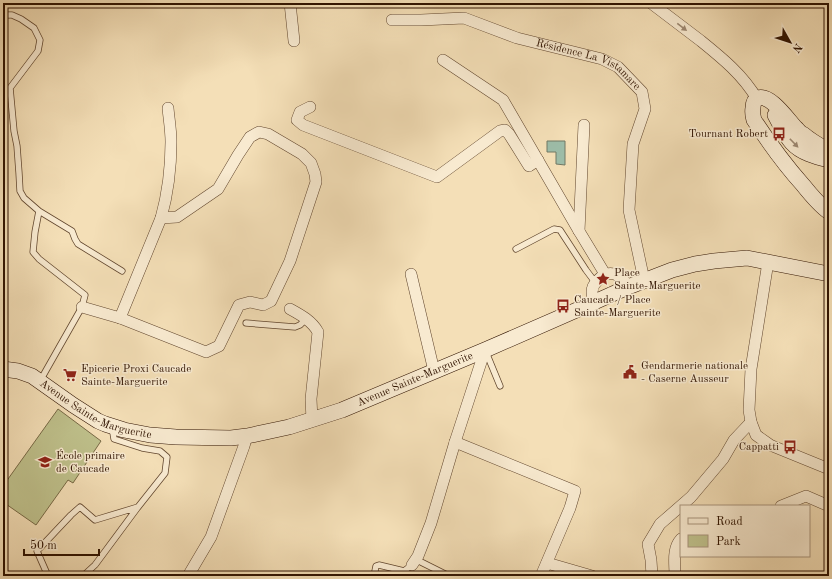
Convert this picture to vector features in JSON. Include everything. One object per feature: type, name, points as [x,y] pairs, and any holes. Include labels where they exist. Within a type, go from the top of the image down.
[{"type":"street","points":[[290,3],[294,41]]},
{"type":"street","points":[[651,3],[736,71],[761,99],[791,142],[797,148],[805,152],[823,153]]},
{"type":"street","name":"Résidence La Vistamare","points":[[392,20],[464,18],[517,38],[602,59],[618,67],[642,92],[645,109],[633,144],[629,210],[644,280]]},
{"type":"street","points":[[443,60],[504,100],[605,274]]},
{"type":"street","points":[[761,99],[753,104],[752,115],[754,120],[784,163],[814,198],[829,212]]},
{"type":"street","points":[[310,107],[300,112],[297,120],[303,125],[437,177],[505,130],[529,166],[538,160]]},
{"type":"street","points":[[120,318],[161,218],[166,201],[171,141],[168,108]]},
{"type":"street","points":[[579,231],[584,125]]},
{"type":"street","points":[[82,307],[120,318],[206,352],[219,346],[239,305],[250,302],[263,305],[271,300],[290,261],[316,182],[315,174],[311,163],[302,154],[268,134],[259,132],[250,137],[238,154],[218,189],[177,217],[161,218]]},
{"type":"street","name":"Avenue Sainte-Marguerite","points":[[3,369],[25,373],[40,381],[88,415],[112,427],[136,433],[176,437],[231,438],[289,427],[342,410],[485,350],[644,280],[672,270],[695,264],[742,258],[829,274]]},
{"type":"street","points":[[768,262],[751,369],[749,410],[751,422],[756,435],[770,445],[829,468]]},
{"type":"street","points":[[594,302],[592,295],[593,286],[599,278],[605,274],[611,272],[620,276],[628,287]]},
{"type":"street","points":[[411,274],[434,371]]},
{"type":"street","points":[[290,308],[306,319],[318,332],[311,399],[312,420]]},
{"type":"street","points":[[414,562],[430,523],[485,350]]},
{"type":"street","points":[[682,505],[691,497],[723,459],[734,440],[751,422]]},
{"type":"street","points":[[188,576],[211,537],[247,436]]},
{"type":"street","points":[[455,442],[575,491],[570,508],[541,576]]},
{"type":"street","points":[[784,505],[806,496],[829,506]]},
{"type":"street","points":[[652,576],[648,544],[660,524],[680,507]]},
{"type":"street","points":[[675,576],[674,552],[680,540]]},
{"type":"street","points":[[547,563],[592,576]]},
{"type":"lane","points":[[3,15],[12,15],[21,19],[34,28],[40,40],[38,51],[10,88],[20,191],[24,198],[39,211],[72,231],[78,244],[122,272]]},
{"type":"lane","points":[[39,211],[33,252],[39,259],[85,295],[82,307],[40,381]]},
{"type":"lane","points":[[516,249],[554,229],[560,230],[595,282]]},
{"type":"lane","points":[[246,323],[295,327],[300,325],[306,319]]},
{"type":"lane","points":[[485,350],[500,386]]},
{"type":"lane","points":[[83,576],[95,565],[165,473],[167,457],[160,451],[142,448],[114,440],[112,427]]},
{"type":"lane","points":[[48,576],[37,551],[80,507],[95,520],[138,507]]},
{"type":"lane","points":[[374,576],[377,565],[404,571],[414,562],[421,562],[449,576]]},
{"type":"green space","points":[[58,409],[101,441],[73,483],[68,480],[36,525],[3,502],[3,486]]},
{"type":"shaded area","points":[[547,141],[565,141],[565,165],[556,164],[556,152],[547,152]]},
{"type":"place","name":"Tournant Robert","points":[[779,134]]},
{"type":"place","name":"Place Sainte-Marguerite","points":[[603,279]]},
{"type":"place","name":"Caucade / Place Sainte-Marguerite","points":[[563,306]]},
{"type":"place","name":"Gendarmerie nationale - Caserne Ausseur","points":[[630,372]]},
{"type":"place","name":"Epicerie Proxi Caucade Sainte-Marguerite","points":[[70,375]]},
{"type":"place","name":"Cappatti","points":[[790,447]]},
{"type":"place","name":"École primaire de Caucade","points":[[45,462]]}]
